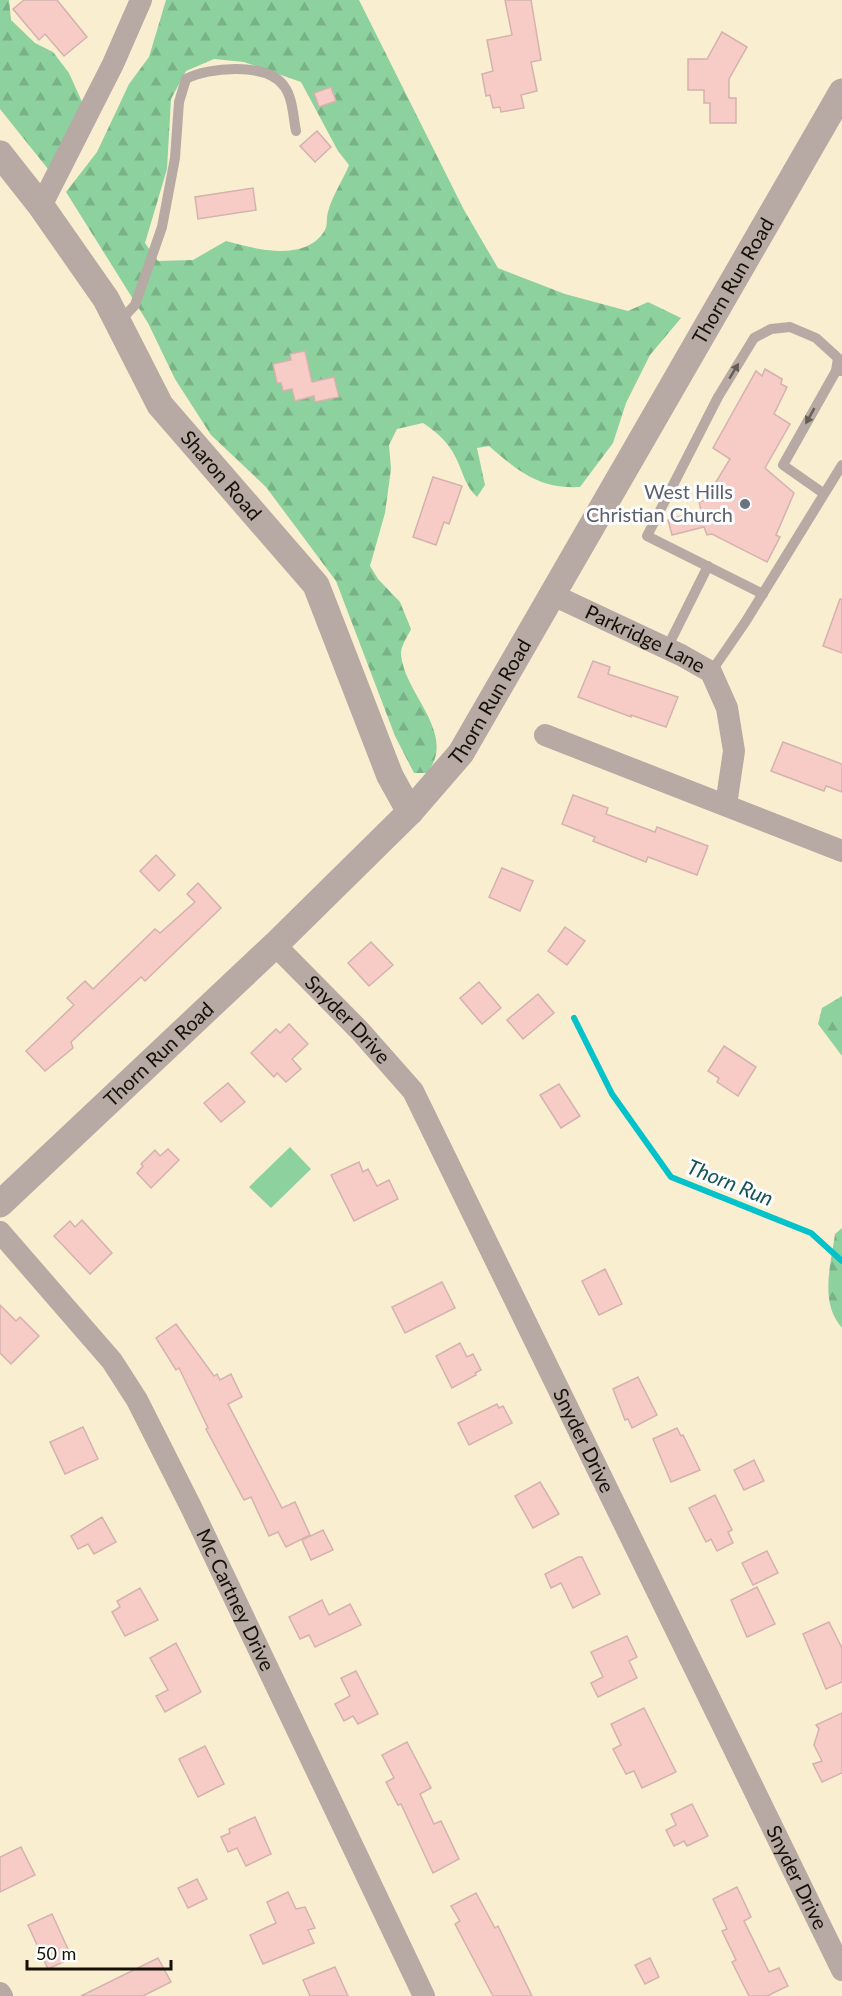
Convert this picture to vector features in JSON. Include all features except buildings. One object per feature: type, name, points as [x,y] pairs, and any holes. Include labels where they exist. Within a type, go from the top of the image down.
[{"type":"street","points":[[41,206],[113,64],[141,0]]},
{"type":"street","name":"Thorn Run Road","points":[[0,1204],[275,945],[410,812],[461,753],[842,92]]},
{"type":"street","name":"Sharon Road","points":[[0,154],[41,206],[106,299],[160,405],[316,585],[390,776],[410,812]]},
{"type":"street","name":"Parkridge Lane","points":[[553,595],[667,648],[711,672],[727,708],[734,751],[726,805]]},
{"type":"street","points":[[545,735],[842,851]]},
{"type":"street","name":"Snyder Drive","points":[[275,945],[360,1031],[413,1091],[842,1970]]},
{"type":"street","name":"Mc Cartney Drive","points":[[0,1232],[112,1361],[137,1400],[424,1996]]},
{"type":"lane","points":[[118,323],[135,304],[162,227],[175,158],[179,102],[186,79],[197,73],[220,68],[268,75],[282,83],[289,95],[296,131]]},
{"type":"lane","points":[[763,594],[647,536],[706,422],[754,338],[771,328],[790,327],[816,338],[838,358],[839,371],[783,465],[823,493]]},
{"type":"lane","points":[[711,672],[763,594],[842,465]]},
{"type":"lane","points":[[667,648],[708,566]]},
{"type":"green space","points":[[0,0],[9,0],[11,20],[35,43],[53,52],[69,73],[82,102],[52,174],[0,109]]},
{"type":"green space","points":[[166,0],[359,0],[464,210],[498,268],[565,294],[628,311],[648,302],[681,318],[650,355],[626,403],[613,443],[580,487],[553,485],[530,477],[489,446],[477,448],[485,485],[477,497],[467,484],[453,452],[438,434],[423,423],[397,429],[389,445],[391,469],[385,513],[370,566],[378,579],[400,602],[411,629],[401,655],[411,685],[427,714],[437,744],[435,758],[427,773],[414,773],[395,736],[336,581],[266,487],[211,435],[175,379],[148,323],[66,192],[97,152],[129,84],[149,57]],"holes":[[[214,59],[244,62],[301,82],[338,151],[349,165],[327,214],[325,230],[306,247],[293,250],[265,250],[226,241],[193,260],[158,261],[145,243],[167,169],[171,99],[186,71]]]},
{"type":"green space","points":[[842,996],[842,1056],[818,1024],[822,1008]]},
{"type":"green space","points":[[290,1147],[311,1169],[271,1208],[249,1187]]},
{"type":"green space","points":[[842,1228],[842,1328],[831,1307],[828,1283],[835,1234]]},
{"type":"waterway","name":"Thorn Run","points":[[574,1018],[612,1094],[671,1177],[811,1233],[842,1261]]},
{"type":"place","name":"West Hills Christian Church","points":[[745,504]]}]
